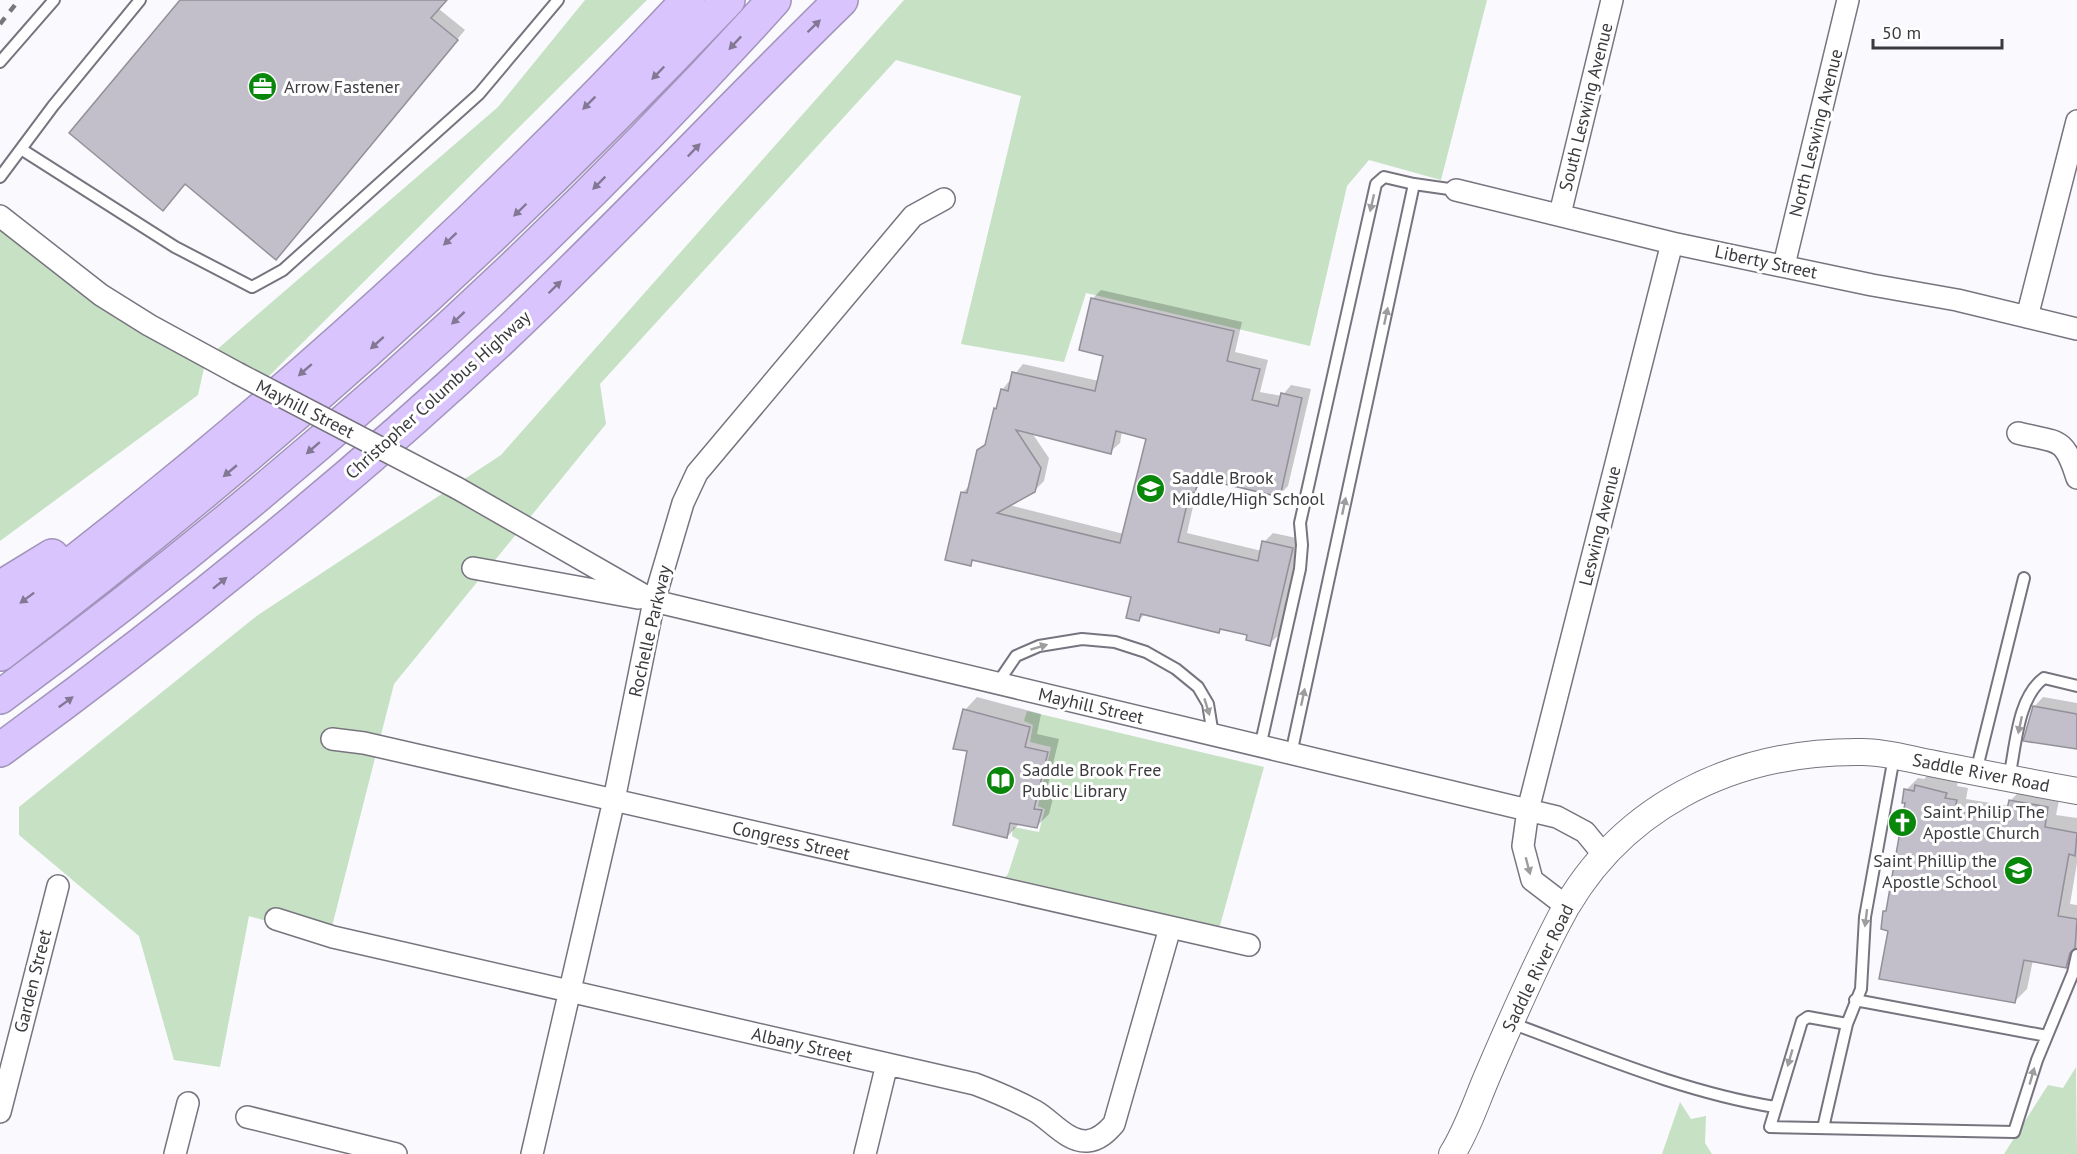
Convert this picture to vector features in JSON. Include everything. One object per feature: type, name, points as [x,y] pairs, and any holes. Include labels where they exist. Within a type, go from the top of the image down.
[{"type":"highway","points":[[0,619],[171,483],[305,370],[446,243],[595,97],[688,0]]},
{"type":"highway","points":[[0,654],[209,488],[375,344],[558,174],[728,0]]},
{"type":"highway","points":[[0,697],[216,530],[397,374],[587,196],[774,0]]},
{"type":"highway","name":"Christopher Columbus Highway","points":[[6,746],[167,626],[312,507],[438,397],[595,249],[841,0]]},
{"type":"highway","points":[[0,588],[46,560],[117,511],[171,483]]},
{"type":"street","name":"South Leswing Avenue","points":[[1560,214],[1612,0]]},
{"type":"street","name":"North Leswing Avenue","points":[[1784,265],[1848,0]]},
{"type":"street","points":[[2027,317],[2077,121]]},
{"type":"street","name":"Liberty Street","points":[[1456,190],[1672,243],[1872,285],[1957,300],[2077,329]]},
{"type":"street","name":"Rochelle Parkway","points":[[532,1154],[614,800],[654,602],[683,502],[697,473],[913,216],[944,200]]},
{"type":"street","name":"Mayhill Street","points":[[0,216],[101,295],[148,325],[457,488],[654,602]]},
{"type":"street","name":"Leswing Avenue","points":[[1528,810],[1672,243]]},
{"type":"street","points":[[2018,433],[2064,446],[2070,454],[2077,478]]},
{"type":"street","name":"Mayhill Street","points":[[473,568],[654,602],[1557,817],[1585,832],[1603,854]]},
{"type":"street","name":"Congress Street","points":[[332,739],[364,743],[1249,945]]},
{"type":"street","name":"Saddle River Road","points":[[1452,1154],[1469,1122],[1510,1022],[1566,906],[1603,854],[1650,813],[1676,796],[1743,768],[1824,753],[1866,752],[2077,791]]},
{"type":"street","points":[[1528,810],[1523,846],[1532,879],[1566,906]]},
{"type":"street","name":"Garden Street","points":[[0,1112],[58,886]]},
{"type":"street","name":"Albany Street","points":[[276,919],[333,937],[975,1084],[1007,1096],[1037,1112],[1076,1139],[1087,1141],[1098,1138],[1114,1124],[1170,928]]},
{"type":"street","points":[[865,1154],[887,1064]]},
{"type":"street","points":[[175,1154],[188,1103]]},
{"type":"street","points":[[247,1118],[396,1154]]},
{"type":"lane","points":[[0,62],[54,0]]},
{"type":"lane","points":[[0,177],[140,0]]},
{"type":"lane","points":[[21,149],[175,247],[252,287],[283,270],[479,94],[558,0]]},
{"type":"lane","points":[[1260,747],[1300,569],[1302,545],[1300,523],[1376,184],[1384,177],[1456,190]]},
{"type":"lane","points":[[1291,754],[1414,184]]},
{"type":"lane","points":[[1976,772],[2024,578]]},
{"type":"lane","points":[[997,684],[1016,656],[1039,646],[1082,639],[1115,642],[1146,652],[1176,669],[1198,687],[1209,704],[1213,735]]},
{"type":"lane","points":[[2009,778],[2023,712],[2035,685],[2044,678],[2077,686]]},
{"type":"lane","points":[[1823,1128],[1847,1024],[1861,989],[1865,917],[1894,757]]},
{"type":"lane","points":[[1847,1024],[1808,1017],[1802,1021],[1770,1127],[2014,1132],[2047,1036],[2073,973],[2077,955]]},
{"type":"lane","points":[[1856,1000],[2047,1036]]},
{"type":"lane","points":[[1510,1022],[1655,1077],[1731,1100],[1775,1107]]},
{"type":"green space","points":[[585,0],[647,0],[259,386],[206,359],[498,107]]},
{"type":"green space","points":[[904,0],[1487,0],[1441,180],[1369,160],[1347,186],[1310,346],[1086,293],[1064,362],[961,344],[1021,96],[896,60],[600,384],[606,424],[394,684],[329,938],[249,916],[220,1067],[174,1060],[139,936],[19,835],[19,807],[258,615],[501,455]]},
{"type":"green space","points":[[0,217],[206,359],[198,395],[0,541]]},
{"type":"green space","points":[[1027,711],[1264,767],[1219,929],[1003,879],[1008,874],[1019,840],[1012,836],[1013,827],[1039,832],[1045,809],[1038,806],[1051,747],[1030,742],[1033,725],[1024,721]]},
{"type":"green space","points":[[2076,1067],[2077,1154],[2004,1154],[2048,1085],[2063,1088]]},
{"type":"green space","points":[[1680,1102],[1691,1119],[1706,1116],[1705,1143],[1712,1154],[1662,1154]]},
{"type":"building","name":"Arrow Fastener","points":[[180,0],[447,0],[431,18],[458,40],[276,260],[185,184],[163,211],[69,133]]},
{"type":"building","points":[[1091,298],[1234,331],[1227,361],[1260,369],[1252,400],[1278,406],[1281,393],[1302,398],[1280,497],[1199,478],[1195,493],[1190,492],[1178,542],[1258,561],[1262,541],[1293,548],[1270,646],[1246,640],[1247,635],[1220,629],[1219,633],[1141,614],[1139,621],[1126,618],[1131,597],[972,560],[971,566],[945,560],[961,492],[967,493],[977,450],[985,445],[1001,389],[1008,391],[1012,372],[1095,391],[1103,356],[1079,350]],"holes":[[[1016,430],[1111,454],[1116,431],[1146,439],[1120,543],[997,513],[1035,492],[1041,468]]]},
{"type":"building","points":[[2033,706],[2077,714],[2077,749],[2023,741]]},
{"type":"building","name":"Saddle Brook Free Public Library","points":[[963,709],[1030,727],[1025,747],[1048,752],[1034,809],[1042,810],[1037,828],[1010,823],[1007,838],[953,825],[967,751],[953,749]]},
{"type":"building","points":[[1915,785],[1947,793],[1945,798],[1957,800],[1954,811],[2005,819],[2009,800],[2048,807],[2045,827],[2077,833],[2075,856],[2069,854],[2058,916],[2077,919],[2075,948],[2070,953],[2066,968],[2024,960],[2015,1003],[1879,979],[1888,931],[1881,929],[1883,911],[1886,911],[1905,803],[1902,803],[1904,789],[1914,791]]},
{"type":"railway","points":[[0,24],[19,0]]},
{"type":"place","name":"Arrow Fastener","points":[[263,87]]},
{"type":"place","name":"Saddle Brook Middle/High School","points":[[1151,488]]},
{"type":"place","name":"Saddle Brook Free Public Library","points":[[1001,780]]},
{"type":"place","name":"Saint Philip The Apostle Church","points":[[1902,822]]},
{"type":"place","name":"Saint Phillip the Apostle School","points":[[2018,871]]}]
